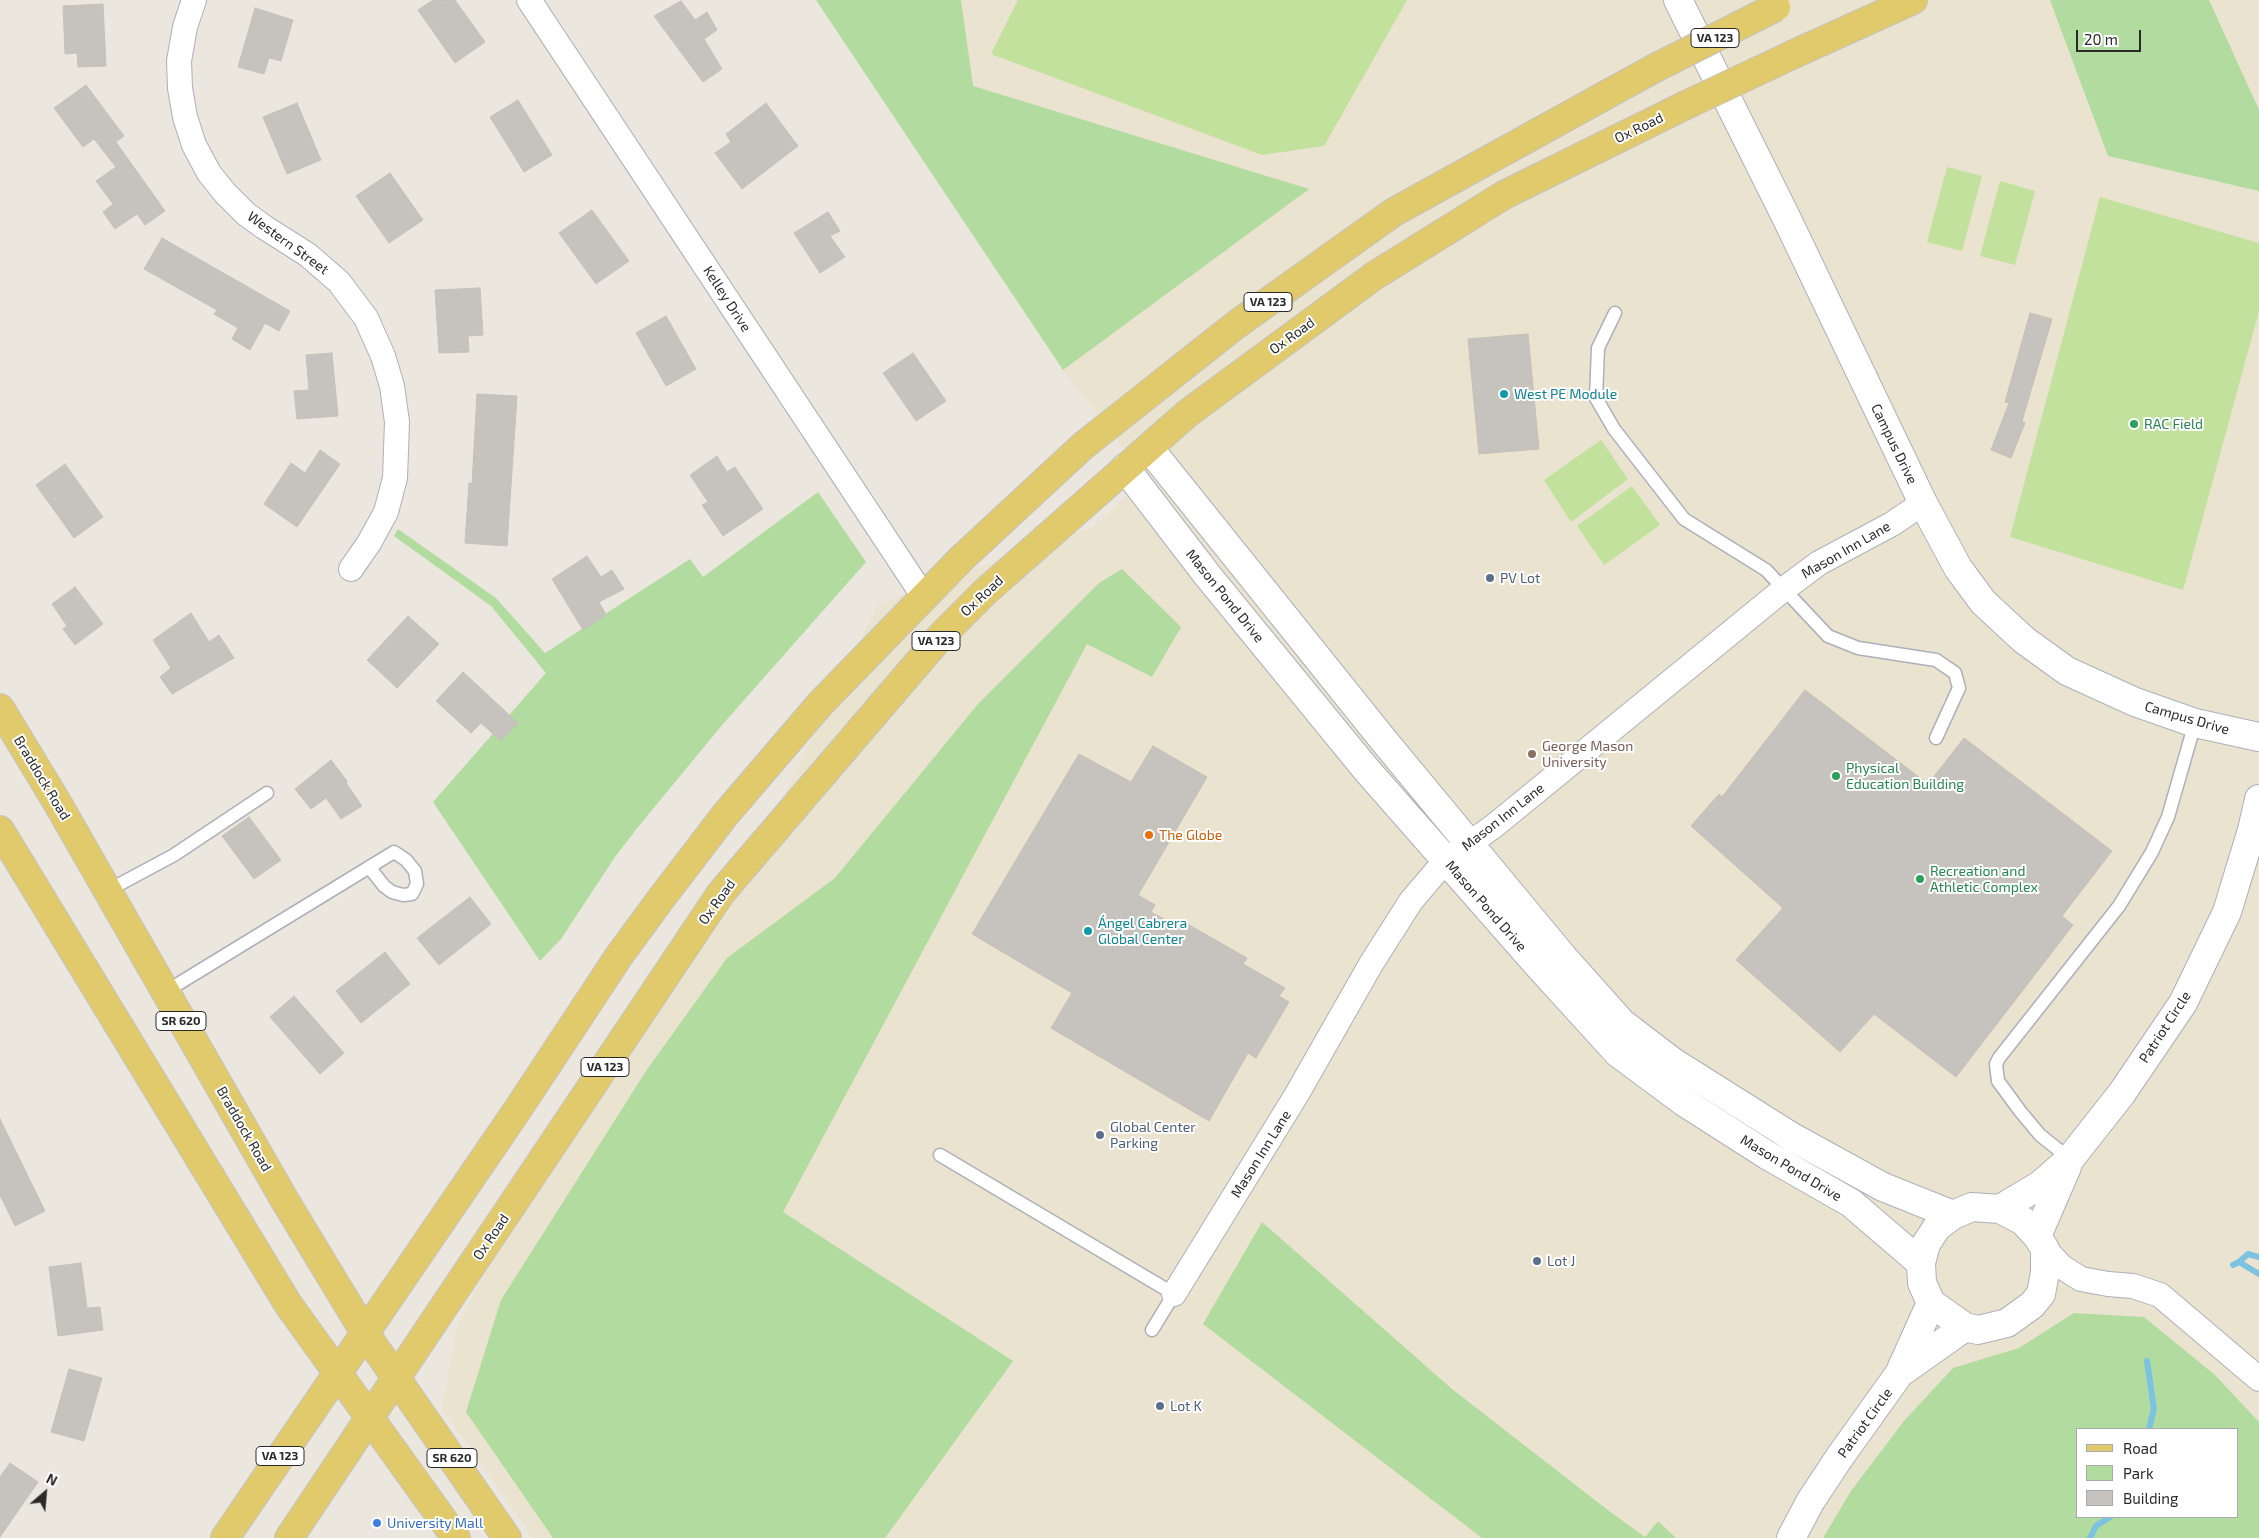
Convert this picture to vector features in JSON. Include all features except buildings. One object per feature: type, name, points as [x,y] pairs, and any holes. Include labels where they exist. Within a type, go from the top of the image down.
[{"type":"main road","name":"Ox Road","points":[[288,1538],[721,893],[941,636],[986,591],[1188,413],[1374,276],[1504,195],[1686,105],[1913,0]]},
{"type":"main road","name":"VA 123","points":[[225,1538],[516,1112],[619,956],[660,900],[725,815],[820,704],[924,597],[1034,489],[1084,445],[1236,324],[1394,212],[1655,68],[1784,4]]},
{"type":"main road","points":[[890,696],[920,645],[926,624],[924,597],[965,598],[986,591]]},
{"type":"main road","name":"Braddock Road","points":[[0,708],[284,1199],[365,1333],[507,1538]]},
{"type":"main road","name":"SR 620","points":[[0,830],[288,1304],[337,1375],[415,1479],[456,1538]]},
{"type":"street","name":"Western Street","points":[[194,0],[185,27],[179,70],[184,117],[194,145],[209,173],[225,193],[246,214],[308,255],[339,282],[366,318],[384,356],[392,386],[396,422],[395,478],[386,512],[369,543],[350,569]]},
{"type":"street","name":"Kelley Drive","points":[[529,0],[924,597]]},
{"type":"street","name":"Campus Drive","points":[[1678,0],[1782,208],[1923,504],[1958,568],[1978,595],[2024,640],[2067,671],[2135,702],[2195,723],[2259,737]]},
{"type":"street","name":"Mason Pond Drive","points":[[1149,448],[1470,845],[1563,957],[1622,1023],[1673,1062],[1792,1137],[1874,1182],[1953,1215]]},
{"type":"street","name":"Mason Pond Drive","points":[[1125,468],[1208,576],[1359,760],[1618,1052],[1684,1102],[1767,1155],[1851,1204],[1921,1264]]},
{"type":"street","name":"Mason Inn Lane","points":[[1174,1294],[1297,1094],[1380,948],[1410,901],[1446,860],[1470,845],[1784,589],[1819,563],[1892,524],[1923,504]]},
{"type":"street","name":"Patriot Circle","points":[[2000,1209],[2040,1185],[2070,1159],[2122,1093],[2183,1003],[2226,912],[2252,830],[2259,799]]},
{"type":"street","points":[[2040,1294],[2045,1272],[2041,1243],[2070,1159]]},
{"type":"street","points":[[2081,1279],[2060,1284],[2040,1294],[2021,1314],[2007,1323],[1978,1330],[1965,1327],[1931,1303],[1922,1283],[1921,1264],[1926,1244],[1937,1227],[1953,1215],[1972,1207],[2000,1209],[2023,1221],[2062,1267],[2081,1279],[2134,1286],[2160,1294],[2259,1379]]},
{"type":"street","name":"Patriot Circle","points":[[1791,1538],[1810,1502],[1899,1374],[1931,1303]]},
{"type":"street","points":[[1899,1374],[1965,1327]]},
{"type":"lane","points":[[1616,313],[1598,348],[1596,398],[1614,429],[1684,519],[1766,570],[1828,636],[1858,648],[1936,660],[1955,673],[1959,688],[1936,738]]},
{"type":"lane","points":[[2070,1159],[2040,1135],[2020,1111],[1998,1081],[1996,1064],[2119,906],[2152,852],[2168,817],[2195,723]]},
{"type":"lane","points":[[107,891],[174,855],[267,793]]},
{"type":"lane","points":[[165,992],[369,867]]},
{"type":"lane","points":[[940,1155],[1174,1294]]},
{"type":"lane","name":"Mason Inn Lane","points":[[1152,1330],[1174,1294]]},
{"type":"shaded area","name":"George Mason University","points":[[816,0],[2259,0],[2259,1538],[533,1538],[442,1408],[458,1324],[509,1229],[730,905],[878,604],[1094,526],[1147,478],[1063,370]]},
{"type":"green space","points":[[816,0],[961,0],[973,86],[1309,189],[1063,370]]},
{"type":"green space","points":[[1018,0],[1407,0],[1324,146],[1262,155],[991,54]]},
{"type":"green space","points":[[2050,0],[2209,0],[2259,110],[2259,191],[2108,156]]},
{"type":"green space","points":[[1947,167],[1982,176],[1962,251],[1927,242]]},
{"type":"green space","points":[[2000,181],[2035,191],[2015,265],[1980,256]]},
{"type":"green space","name":"RAC Field","points":[[2100,197],[2259,243],[2259,311],[2183,590],[2010,537]]},
{"type":"green space","points":[[1601,440],[1628,479],[1571,522],[1544,480]]},
{"type":"green space","points":[[1632,486],[1660,525],[1604,565],[1577,526]]},
{"type":"green space","points":[[818,492],[866,562],[723,724],[638,827],[615,857],[561,939],[540,961],[433,802],[546,673],[491,606],[394,536],[398,529],[496,598],[545,653],[690,559],[703,577]]},
{"type":"green space","points":[[1122,569],[1181,627],[1152,677],[1087,644],[783,1212],[1013,1361],[885,1538],[553,1538],[466,1412],[501,1300],[646,1071],[727,958],[835,878],[978,704],[1099,583]]},
{"type":"green space","points":[[1262,1222],[1452,1389],[1609,1511],[1645,1537],[1658,1521],[1676,1538],[1482,1538],[1203,1324]]},
{"type":"green space","points":[[2074,1313],[2144,1317],[2215,1375],[2259,1422],[2259,1538],[1823,1538],[1851,1491],[1904,1421],[1953,1368],[2019,1348]]},
{"type":"waterway","points":[[2233,1265],[2248,1254],[2259,1257]]},
{"type":"waterway","points":[[2239,1262],[2259,1274]]},
{"type":"waterway","points":[[2147,1361],[2154,1409],[2149,1428]]},
{"type":"waterway","points":[[2090,1538],[2096,1526],[2108,1518]]},
{"type":"place","name":"West PE Module","points":[[1504,394]]},
{"type":"place","name":"RAC Field","points":[[2134,424]]},
{"type":"place","name":"PV Lot","points":[[1490,578]]},
{"type":"place","name":"George Mason University","points":[[1532,754]]},
{"type":"place","name":"Physical Education Building","points":[[1836,776]]},
{"type":"place","name":"The Globe","points":[[1149,835]]},
{"type":"place","name":"Recreation and Athletic Complex","points":[[1920,879]]},
{"type":"place","name":"Ángel Cabrera Global Center","points":[[1088,931]]},
{"type":"place","name":"Global Center Parking","points":[[1100,1135]]},
{"type":"place","name":"Lot J","points":[[1537,1261]]},
{"type":"place","name":"Lot K","points":[[1160,1406]]},
{"type":"place","name":"University Mall","points":[[377,1523]]}]
